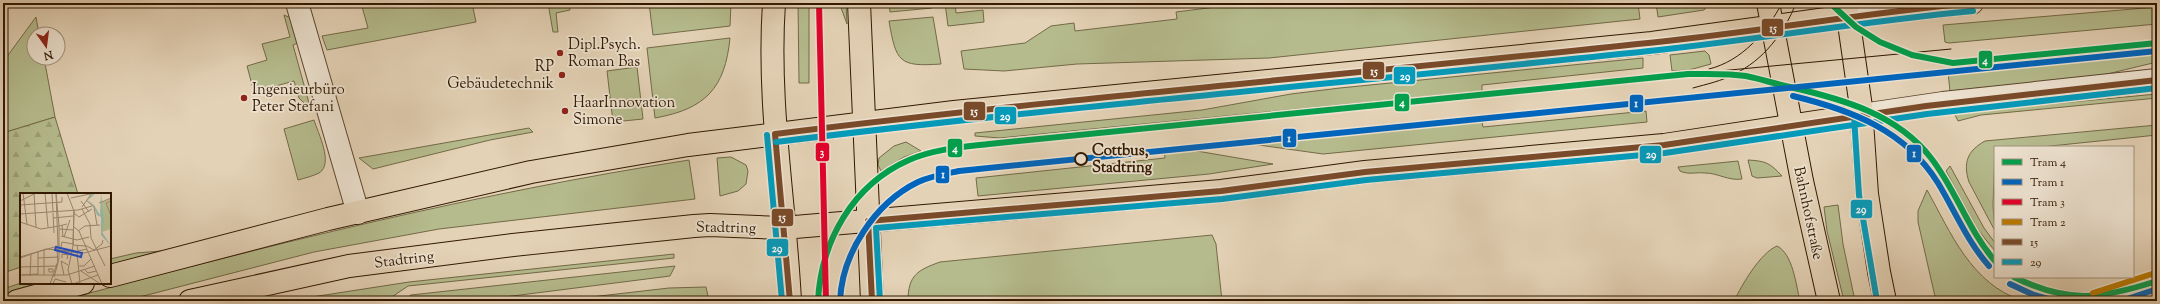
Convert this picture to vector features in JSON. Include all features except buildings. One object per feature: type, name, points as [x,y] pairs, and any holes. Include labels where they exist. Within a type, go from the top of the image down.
[{"type":"main road","points":[[774,3],[772,25],[776,134],[790,301]]},
{"type":"main road","points":[[859,3],[872,301]]},
{"type":"main road","name":"Bahnhofstraße","points":[[1768,3],[1791,125],[1829,301]]},
{"type":"main road","points":[[111,276],[328,219],[531,172],[688,145],[864,122],[1652,43],[1772,27],[1847,10],[1862,115],[1867,194],[1879,272],[1886,301]]},
{"type":"main road","name":"Stadtring","points":[[190,301],[349,266],[513,245],[710,225],[784,228],[1221,191],[1365,172],[1664,145],[1862,115]]},
{"type":"main road","points":[[17,301],[79,284]]},
{"type":"street","points":[[297,3],[358,213]]},
{"type":"street","points":[[1847,10],[1972,3]]},
{"type":"street","points":[[1862,115],[1943,103],[2157,80]]},
{"type":"green space","points":[[361,3],[472,3],[476,22],[327,50],[322,36],[368,28]]},
{"type":"green space","points":[[548,3],[569,3],[570,10],[556,13],[558,32],[553,32]]},
{"type":"green space","points":[[649,3],[731,3],[730,26],[653,35]]},
{"type":"green space","points":[[798,3],[809,3],[809,83],[799,83]]},
{"type":"green space","points":[[839,3],[846,3],[847,24],[840,5]]},
{"type":"green space","points":[[889,3],[931,3],[932,8],[890,12]]},
{"type":"green space","points":[[945,3],[955,3],[956,13],[983,10],[984,22],[948,26]]},
{"type":"green space","points":[[1248,3],[1638,3],[1640,19],[1269,58],[1077,64],[1004,71],[964,69],[961,51],[1025,43],[1051,26],[1074,23],[1075,31],[1177,19],[1176,12]]},
{"type":"green space","points":[[1656,3],[1710,3],[1704,10],[1658,17]]},
{"type":"green space","points":[[2157,7],[2157,24],[1949,43],[1945,42],[1943,25]]},
{"type":"green space","points":[[284,15],[293,19],[300,42],[293,45],[309,103],[305,104],[299,98],[294,81],[254,92],[247,66],[267,60],[262,44],[290,37]]},
{"type":"green space","points":[[36,17],[38,26],[29,26]]},
{"type":"green space","points":[[933,17],[941,64],[927,65],[908,63],[897,53],[889,21]]},
{"type":"green space","points":[[26,31],[26,66],[45,66],[55,117],[3,133],[3,62]]},
{"type":"green space","points":[[730,38],[723,71],[709,94],[687,109],[655,118],[647,48]]},
{"type":"green space","points":[[1705,51],[1709,55],[1711,64],[1689,70],[1672,71],[1670,55]]},
{"type":"green space","points":[[2157,52],[2157,62],[2099,76],[1950,91],[1948,72]]},
{"type":"green space","points":[[1643,58],[1643,68],[1482,85],[1482,91],[1000,138],[975,136],[975,133],[1202,110],[1291,94],[1340,88]]},
{"type":"green space","points":[[637,67],[643,119],[613,122],[607,71]]},
{"type":"green space","points":[[2157,94],[2157,98],[1981,115],[1958,121],[1954,113]]},
{"type":"green space","points":[[1646,111],[1647,122],[1323,154],[1230,141],[1481,117],[1483,127]]},
{"type":"green space","points":[[55,117],[78,193],[20,193],[20,267],[3,273],[3,133]]},
{"type":"green space","points":[[314,120],[324,148],[325,163],[323,169],[319,173],[298,180],[284,129]]},
{"type":"green space","points":[[2157,125],[2157,135],[2051,146],[1994,146],[1994,229],[1969,182],[1966,169],[1970,153],[1985,141]]},
{"type":"green space","points":[[529,128],[533,132],[490,140],[373,169],[359,158]]},
{"type":"green space","points":[[906,142],[921,151],[904,157],[881,171],[878,165],[879,158],[894,146]]},
{"type":"green space","points":[[1179,148],[1273,164],[1209,174],[978,196],[976,178],[1165,158],[1164,150]]},
{"type":"green space","points":[[731,157],[746,165],[748,171],[746,184],[738,191],[720,196],[717,158]]},
{"type":"green space","points":[[689,160],[695,199],[439,229],[314,252],[124,301],[60,301],[295,240],[452,204],[610,173]]},
{"type":"green space","points":[[1748,160],[1759,161],[1767,164],[1774,168],[1782,176],[1757,178],[1752,176]]},
{"type":"green space","points":[[1738,161],[1742,179],[1732,179],[1710,173],[1686,173],[1680,171],[1678,167]]},
{"type":"green space","points":[[1950,166],[1984,228],[1994,242],[1994,250],[1978,230],[1946,171]]},
{"type":"green space","points":[[1927,190],[1954,240],[1976,270],[1989,283],[2005,293],[2023,301],[1936,301],[1918,222],[1918,211]]},
{"type":"green space","points":[[1838,205],[1843,244],[1855,301],[1844,301],[1827,231],[1824,207]]},
{"type":"green space","points":[[1212,235],[1216,244],[1222,301],[908,301],[908,292],[912,279],[920,271],[940,262]]},
{"type":"green space","points":[[1777,246],[1787,256],[1793,270],[1800,301],[1734,301],[1758,262],[1764,255]]},
{"type":"green space","points":[[161,251],[111,265],[111,259],[136,253]]},
{"type":"green space","points":[[674,254],[674,258],[408,286],[386,301],[286,301],[409,282]]},
{"type":"green space","points":[[675,266],[670,276],[481,300],[403,301],[411,295]]},
{"type":"green space","points":[[20,283],[39,284],[3,295],[3,289]]},
{"type":"green space","points":[[706,287],[709,301],[556,301],[669,288]]},
{"type":"tram line","name":"3","points":[[819,3],[826,301]]},
{"type":"tram line","points":[[1709,69],[1732,59],[1752,44],[1761,35],[1782,3]]},
{"type":"tram line","points":[[1693,88],[1724,79],[1754,62],[1779,35],[1796,3]]},
{"type":"tram line","name":"4","points":[[1830,3],[1856,27],[1880,42],[1912,55],[1953,63],[2157,43]]},
{"type":"tram line","points":[[1688,74],[1951,49]]},
{"type":"tram line","name":"1","points":[[840,301],[842,283],[847,265],[854,248],[875,216],[902,191],[918,182],[959,171],[2157,51]]},
{"type":"tram line","name":"4","points":[[818,301],[820,279],[825,258],[833,237],[843,218],[856,200],[871,184],[889,171],[909,160],[928,153],[989,144],[1688,74],[1724,74],[1752,77],[1829,97],[1867,110],[1885,119],[1902,130],[1931,158],[1948,183],[1977,236],[1994,260]]},
{"type":"tram line","name":"1","points":[[1793,96],[1835,108],[1856,116],[1875,125],[1910,149],[1925,165],[1938,183],[1974,246],[1989,266]]},
{"type":"tram line","name":"2","points":[[2093,293],[2155,273]]},
{"type":"tram line","name":"4","points":[[2016,278],[2051,292],[2085,296],[2119,292],[2157,281]]},
{"type":"tram line","name":"1","points":[[2010,284],[2034,295],[2055,301]]},
{"type":"tram line","name":"1","points":[[2121,301],[2157,289]]},
{"type":"transit line","name":"15","points":[[775,134],[993,109],[1648,43],[1972,3]]},
{"type":"transit line","name":"29","points":[[776,142],[994,117],[1649,51],[1973,11]]},
{"type":"transit line","name":"15","points":[[868,221],[1221,191],[1365,172],[1664,145],[1926,106],[2157,80]]},
{"type":"transit line","name":"29","points":[[880,301],[876,228],[1222,199],[1366,180],[1665,153],[1927,114],[2157,88]]},
{"type":"transit line","name":"29","points":[[1854,116],[1859,195],[1877,301]]},
{"type":"transit line","name":"15","points":[[775,134],[790,301]]},
{"type":"transit line","name":"29","points":[[767,135],[782,301]]},
{"type":"transit line","name":"15","points":[[868,221],[872,301]]},
{"type":"place","name":"Dipl.Psych. Roman Bas","points":[[560,53]]},
{"type":"place","name":"RP Gebäudetechnik","points":[[562,75]]},
{"type":"place","name":"Ingenieurbüro Peter Stefani","points":[[244,98]]},
{"type":"place","name":"HaarInnovation Simone","points":[[565,111]]},
{"type":"place","name":"Cottbus, Stadtring","points":[[1081,159]]}]
